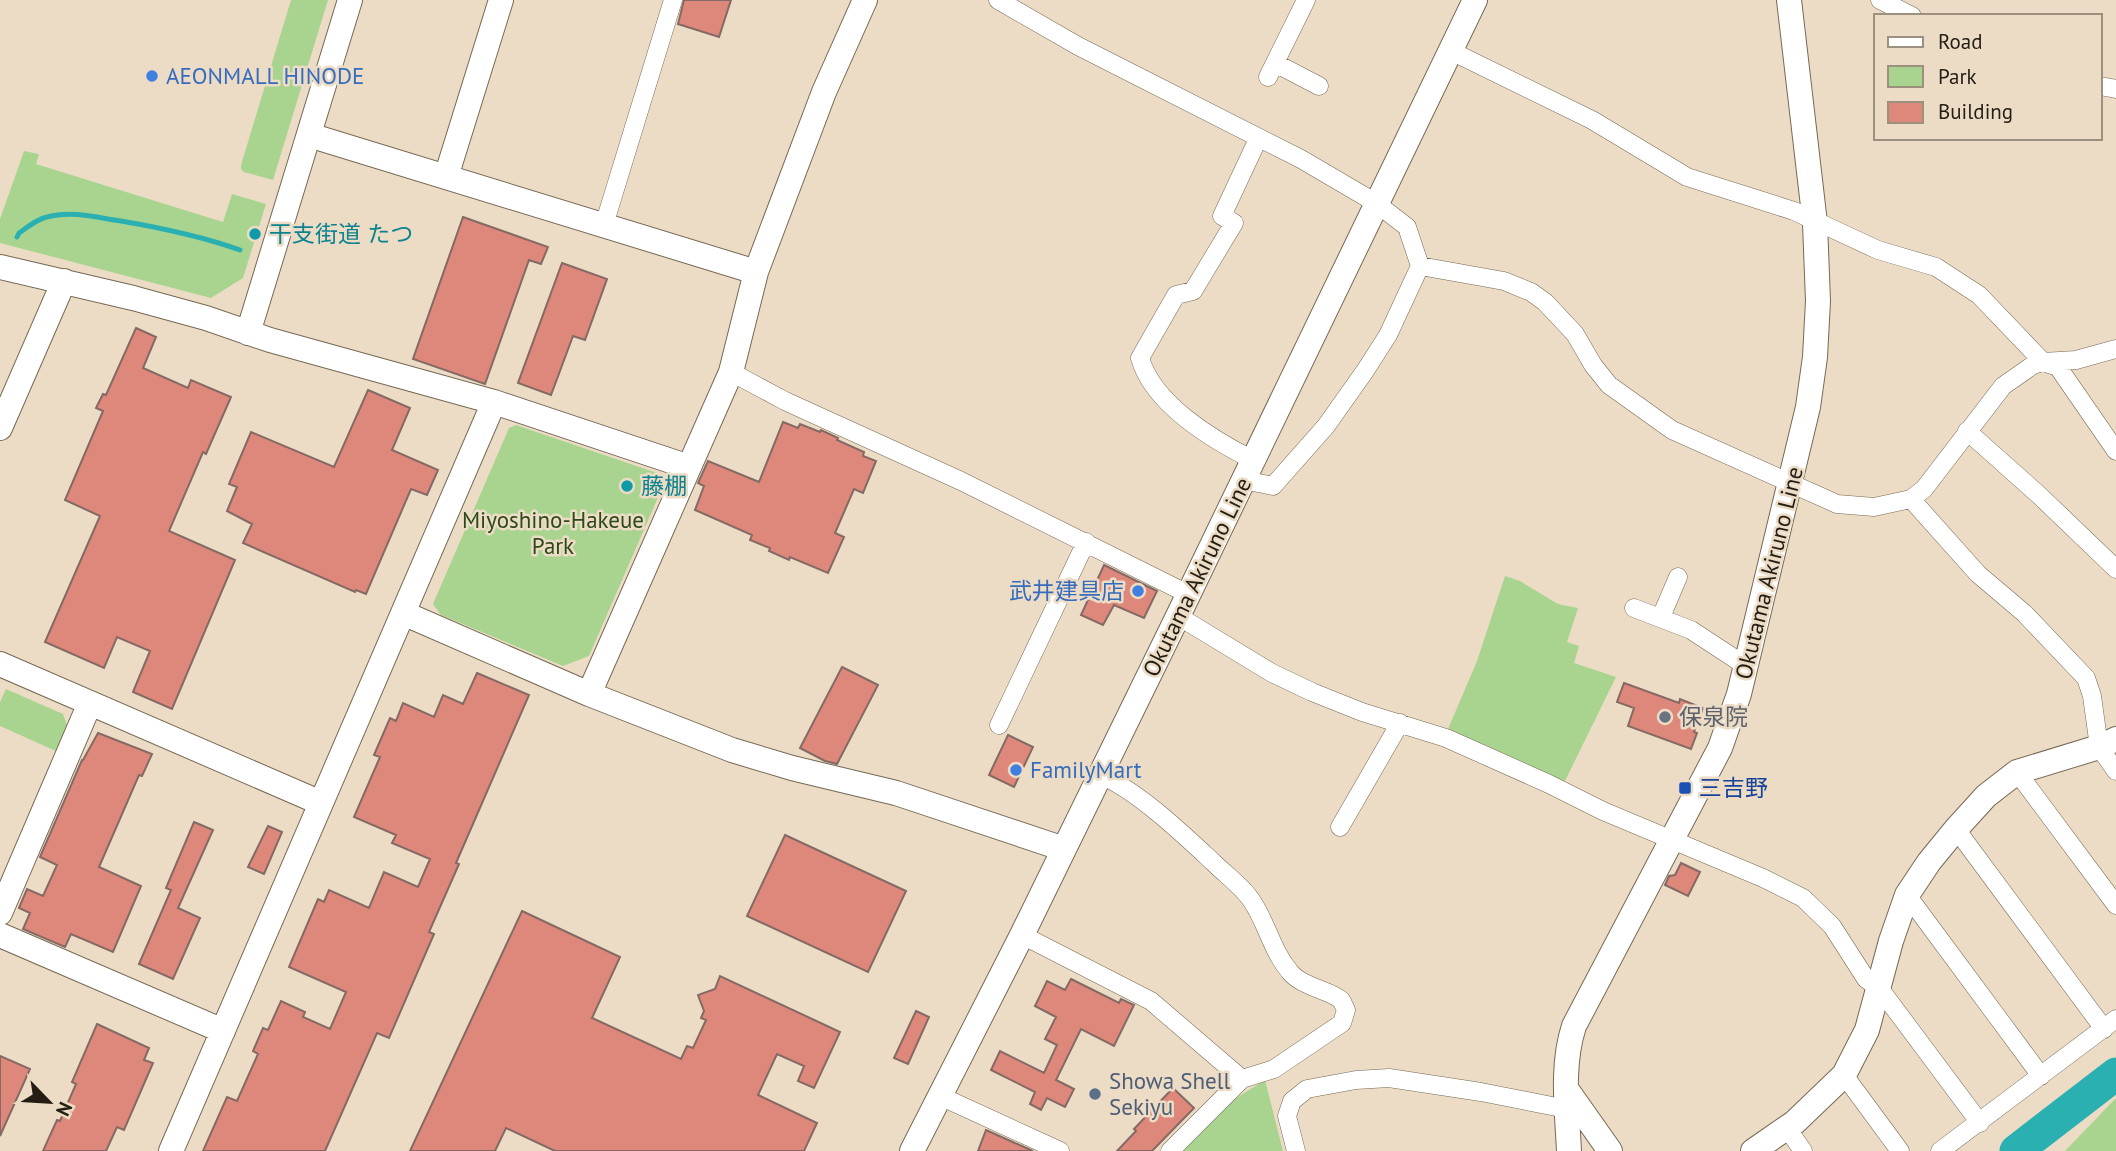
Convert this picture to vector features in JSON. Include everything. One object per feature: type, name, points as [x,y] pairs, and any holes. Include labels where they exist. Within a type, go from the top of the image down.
[{"type":"street","points":[[248,333],[350,0]]},
{"type":"street","points":[[446,177],[501,0]]},
{"type":"street","points":[[604,225],[673,0]]},
{"type":"street","points":[[589,694],[732,372],[756,272],[824,92],[865,0]]},
{"type":"street","points":[[998,0],[1078,46],[1301,159],[1376,203],[1407,227],[1420,266],[1388,335],[1326,426],[1273,486],[1248,470],[1232,450],[1166,401],[1143,370],[1140,358],[1176,295],[1193,291],[1234,223],[1223,216],[1258,139]]},
{"type":"street","points":[[1306,0],[1271,70],[1320,86]]},
{"type":"street","name":"Okutama Akiruno Line","points":[[912,1151],[1022,935],[1475,0]]},
{"type":"street","name":"Okutama Akiruno Line","points":[[1569,1151],[1569,1042],[1574,1026],[1720,748],[1740,694],[1808,407],[1815,357],[1818,301],[1815,223],[1789,0]]},
{"type":"street","points":[[1880,0],[1908,14]]},
{"type":"street","points":[[1451,51],[1592,120],[1687,177],[1794,211],[1878,250],[1936,267],[1979,295],[2043,362],[2057,367],[2116,451]]},
{"type":"street","points":[[309,135],[756,272]]},
{"type":"street","points":[[1420,266],[1504,281],[1531,292],[1545,302],[1575,334],[1593,365],[1609,385],[1640,409],[1672,430],[1837,504],[1874,507],[1911,499],[1924,489],[2003,386],[2033,365],[2076,360],[2116,349]]},
{"type":"street","points":[[0,267],[206,318],[248,333],[494,402],[689,467]]},
{"type":"street","points":[[0,428],[64,281]]},
{"type":"street","points":[[732,372],[785,401],[961,481],[1086,542],[1183,605],[1272,673],[1362,712],[1446,738],[1549,783],[1603,811],[1763,878],[1803,898],[1832,926],[1866,979],[1880,989],[1980,1123]]},
{"type":"street","points":[[171,1151],[494,402]]},
{"type":"street","points":[[1967,431],[2116,569]]},
{"type":"street","points":[[1911,499],[1978,574],[2024,612],[2086,678],[2116,771]]},
{"type":"street","points":[[999,725],[1086,542]]},
{"type":"street","points":[[1661,617],[1678,577]]},
{"type":"street","points":[[1634,608],[1691,630],[1746,666]]},
{"type":"street","points":[[403,612],[589,694],[732,750],[792,768],[896,793],[1064,849]]},
{"type":"street","points":[[0,664],[321,803]]},
{"type":"street","points":[[0,913],[90,703]]},
{"type":"street","points":[[1340,827],[1400,723]]},
{"type":"street","points":[[1753,1151],[1787,1128],[1844,1075],[1867,1030],[1891,940],[1907,895],[1956,829],[1986,796],[2017,772],[2107,743]]},
{"type":"street","points":[[2017,772],[2116,905]]},
{"type":"street","points":[[1100,775],[1115,782],[1179,831],[1233,881],[1255,907],[1291,974],[1341,1000],[1346,1010],[1342,1023],[1274,1069],[1242,1079],[1170,1151]]},
{"type":"street","points":[[1940,1151],[2110,1024],[1956,829]]},
{"type":"street","points":[[1907,895],[2041,1076]]},
{"type":"street","points":[[0,935],[223,1031]]},
{"type":"street","points":[[1022,935],[1151,1001],[1242,1079]]},
{"type":"street","points":[[1844,1075],[1899,1151]]},
{"type":"street","points":[[1296,1151],[1287,1116],[1292,1101],[1307,1089],[1356,1080],[1390,1078],[1481,1093],[1567,1099],[1610,1151]]},
{"type":"street","points":[[940,1096],[1060,1151]]},
{"type":"street","points":[[1787,1128],[1803,1151]]},
{"type":"green space","points":[[291,0],[328,0],[273,180],[244,172],[241,165]]},
{"type":"green space","points":[[24,151],[39,154],[36,164],[223,222],[232,194],[266,204],[243,278],[211,298],[0,243],[0,219]]},
{"type":"green space","name":"Miyoshino-Hakeue Park","points":[[516,425],[660,474],[663,486],[589,656],[563,666],[441,615],[433,604],[509,428]]},
{"type":"green space","points":[[1505,576],[1520,581],[1558,604],[1578,608],[1567,642],[1579,646],[1574,663],[1616,677],[1564,783],[1448,729],[1477,661]]},
{"type":"green space","points":[[6,689],[63,714],[68,728],[58,752],[0,726],[0,702]]},
{"type":"green space","points":[[1265,1080],[1283,1151],[1180,1151],[1222,1107]]},
{"type":"green space","points":[[2116,1098],[2116,1151],[2065,1151]]},
{"type":"building","points":[[684,0],[731,0],[719,37],[678,24]]},
{"type":"building","points":[[463,217],[548,247],[541,264],[529,260],[485,384],[413,359]]},
{"type":"building","points":[[562,263],[607,279],[585,340],[573,336],[551,395],[518,383]]},
{"type":"building","points":[[136,328],[156,337],[143,368],[188,388],[191,380],[231,397],[206,454],[203,452],[169,531],[235,560],[172,709],[133,692],[150,651],[117,637],[104,668],[45,642],[100,516],[65,500],[103,411],[96,408],[103,394],[106,395]]},
{"type":"building","points":[[368,390],[410,408],[392,450],[438,470],[427,495],[411,489],[366,594],[356,590],[355,592],[243,543],[252,524],[227,511],[237,487],[229,484],[251,432],[334,467]]},
{"type":"building","points":[[783,422],[798,428],[800,424],[820,432],[821,430],[876,461],[863,493],[854,489],[835,533],[844,537],[828,573],[769,551],[770,548],[750,540],[752,535],[695,510],[704,486],[698,483],[708,461],[759,482]]},
{"type":"building","points":[[1104,565],[1157,591],[1144,618],[1114,605],[1103,625],[1081,615]]},
{"type":"building","points":[[842,667],[878,685],[837,764],[800,748]]},
{"type":"building","points":[[477,673],[529,695],[456,863],[459,864],[429,932],[434,934],[389,1038],[377,1033],[325,1151],[203,1151],[227,1097],[237,1101],[258,1054],[253,1051],[263,1028],[268,1030],[281,1001],[305,1012],[303,1017],[330,1029],[346,992],[289,967],[318,899],[324,902],[329,890],[369,908],[384,872],[418,887],[430,859],[392,843],[396,835],[354,817],[380,757],[374,755],[390,718],[396,721],[403,703],[434,717],[443,695],[463,704]]},
{"type":"building","name":"保泉院","points":[[1624,683],[1679,703],[1680,699],[1703,708],[1691,749],[1628,726],[1634,708],[1617,702]]},
{"type":"building","points":[[98,733],[152,754],[142,776],[139,775],[99,867],[141,886],[113,952],[71,934],[65,947],[23,929],[30,913],[19,908],[27,889],[43,896],[57,865],[40,857],[82,760]]},
{"type":"building","points":[[1008,735],[1033,747],[1014,787],[989,775]]},
{"type":"building","points":[[194,822],[213,830],[178,908],[200,918],[173,979],[139,964],[171,890],[166,888]]},
{"type":"building","points":[[268,826],[282,832],[264,874],[248,867]]},
{"type":"building","points":[[785,835],[906,891],[868,972],[747,916]]},
{"type":"building","points":[[1681,863],[1700,872],[1688,896],[1665,885],[1669,876],[1675,875]]},
{"type":"building","points":[[522,911],[620,957],[592,1018],[681,1059],[687,1046],[693,1048],[706,1020],[701,1018],[704,1011],[698,995],[715,989],[720,976],[840,1032],[814,1088],[798,1081],[804,1066],[777,1054],[758,1095],[817,1123],[804,1151],[555,1151],[506,1128],[495,1151],[410,1151]]},
{"type":"building","points":[[1071,979],[1119,1003],[1121,999],[1134,1005],[1114,1046],[1081,1029],[1056,1080],[1074,1089],[1065,1107],[1047,1098],[1041,1110],[1030,1104],[1035,1092],[991,1070],[1000,1051],[1044,1073],[1057,1045],[1045,1039],[1056,1017],[1035,1006],[1047,981],[1065,990]]},
{"type":"building","points":[[916,1011],[929,1017],[908,1064],[894,1058]]},
{"type":"building","points":[[97,1024],[149,1048],[144,1060],[153,1063],[124,1130],[117,1127],[106,1151],[43,1151],[76,1084],[72,1082]]},
{"type":"building","points":[[0,1056],[30,1069],[0,1136]]},
{"type":"building","points":[[1173,1088],[1194,1108],[1152,1151],[1117,1151],[1136,1131],[1134,1129]]},
{"type":"building","points":[[986,1130],[1033,1151],[978,1151]]},
{"type":"waterway","points":[[17,237],[42,219],[77,215],[166,230],[240,250]]},
{"type":"waterway","points":[[2016,1151],[2116,1074]]},
{"type":"place","name":"AEONMALL HINODE","points":[[152,76]]},
{"type":"place","name":"干支街道 たつ","points":[[255,234]]},
{"type":"place","name":"藤棚","points":[[627,486]]},
{"type":"place","name":"武井建具店","points":[[1138,591]]},
{"type":"place","name":"保泉院","points":[[1665,717]]},
{"type":"place","name":"FamilyMart","points":[[1016,770]]},
{"type":"place","name":"三吉野","points":[[1685,788]]},
{"type":"place","name":"Showa Shell Sekiyu","points":[[1095,1094]]}]
